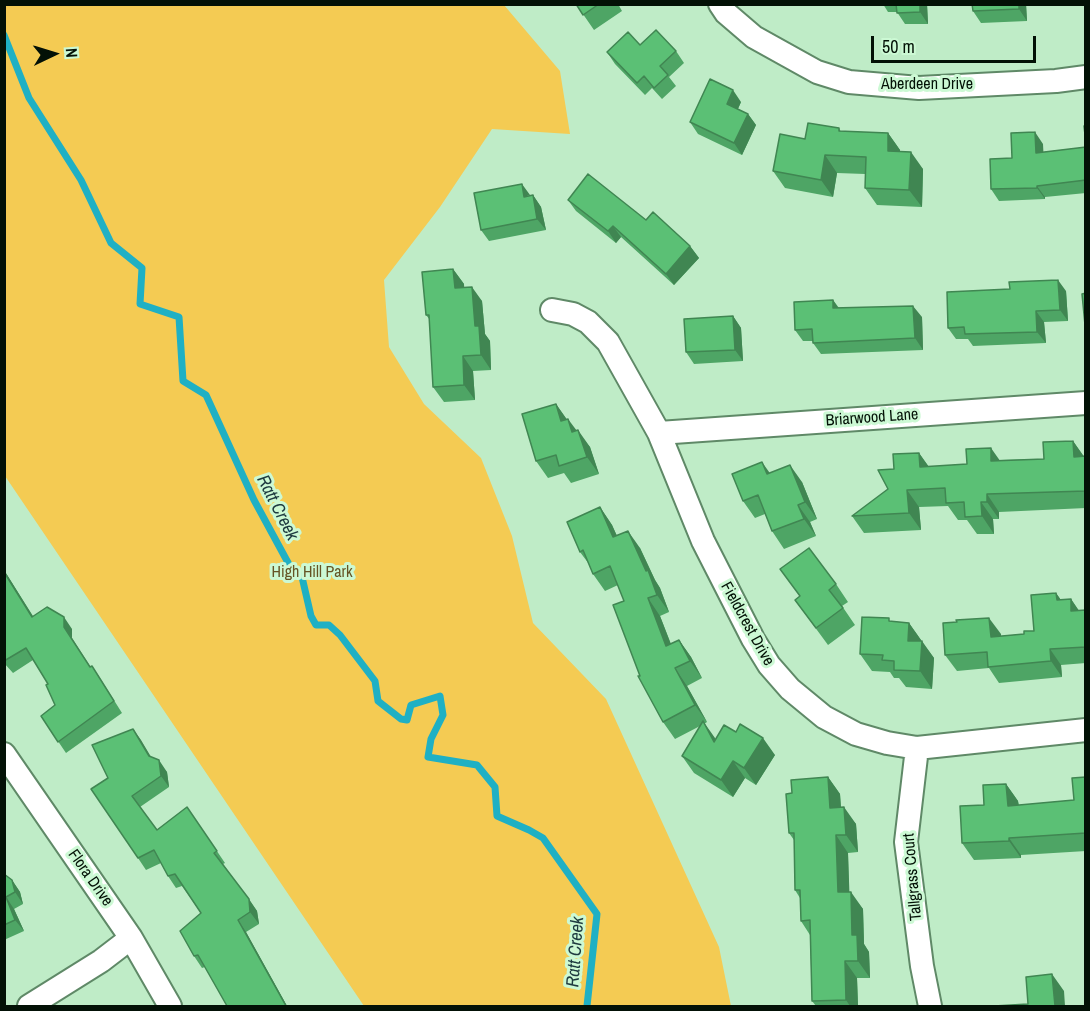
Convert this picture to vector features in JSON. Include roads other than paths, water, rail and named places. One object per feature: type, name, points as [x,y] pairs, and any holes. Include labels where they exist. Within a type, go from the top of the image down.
[{"type":"street","name":"Aberdeen Drive","points":[[720,4],[726,13],[754,37],[817,72],[849,82],[919,88],[1056,81],[1086,77]]},
{"type":"street","name":"Fieldcrest Drive","points":[[552,310],[573,314],[588,322],[608,342],[659,433],[703,541],[769,664],[790,690],[824,717],[856,734],[887,743],[917,747],[1086,730]]},
{"type":"street","name":"Briarwood Lane","points":[[659,433],[1086,403]]},
{"type":"street","name":"Tallgrass Court","points":[[917,747],[906,842],[922,966],[930,1006]]},
{"type":"street","name":"Flora Drive","points":[[4,754],[131,938],[170,1006]]},
{"type":"street","points":[[30,1006],[101,961],[131,938]]},
{"type":"waterway","name":"Ratt Creek","points":[[4,35],[29,98],[81,180],[111,243],[142,268],[140,304],[179,317],[183,381],[206,395],[254,500],[292,570],[302,577],[311,616],[316,625],[329,625],[340,635],[375,681],[378,701],[401,719],[407,720],[411,705],[440,696],[443,715],[431,739],[428,757],[477,765],[495,787],[497,816],[543,838],[597,914],[587,1006]]},
{"type":"park label","name":"High Hill Park","points":[[312,573]]}]
